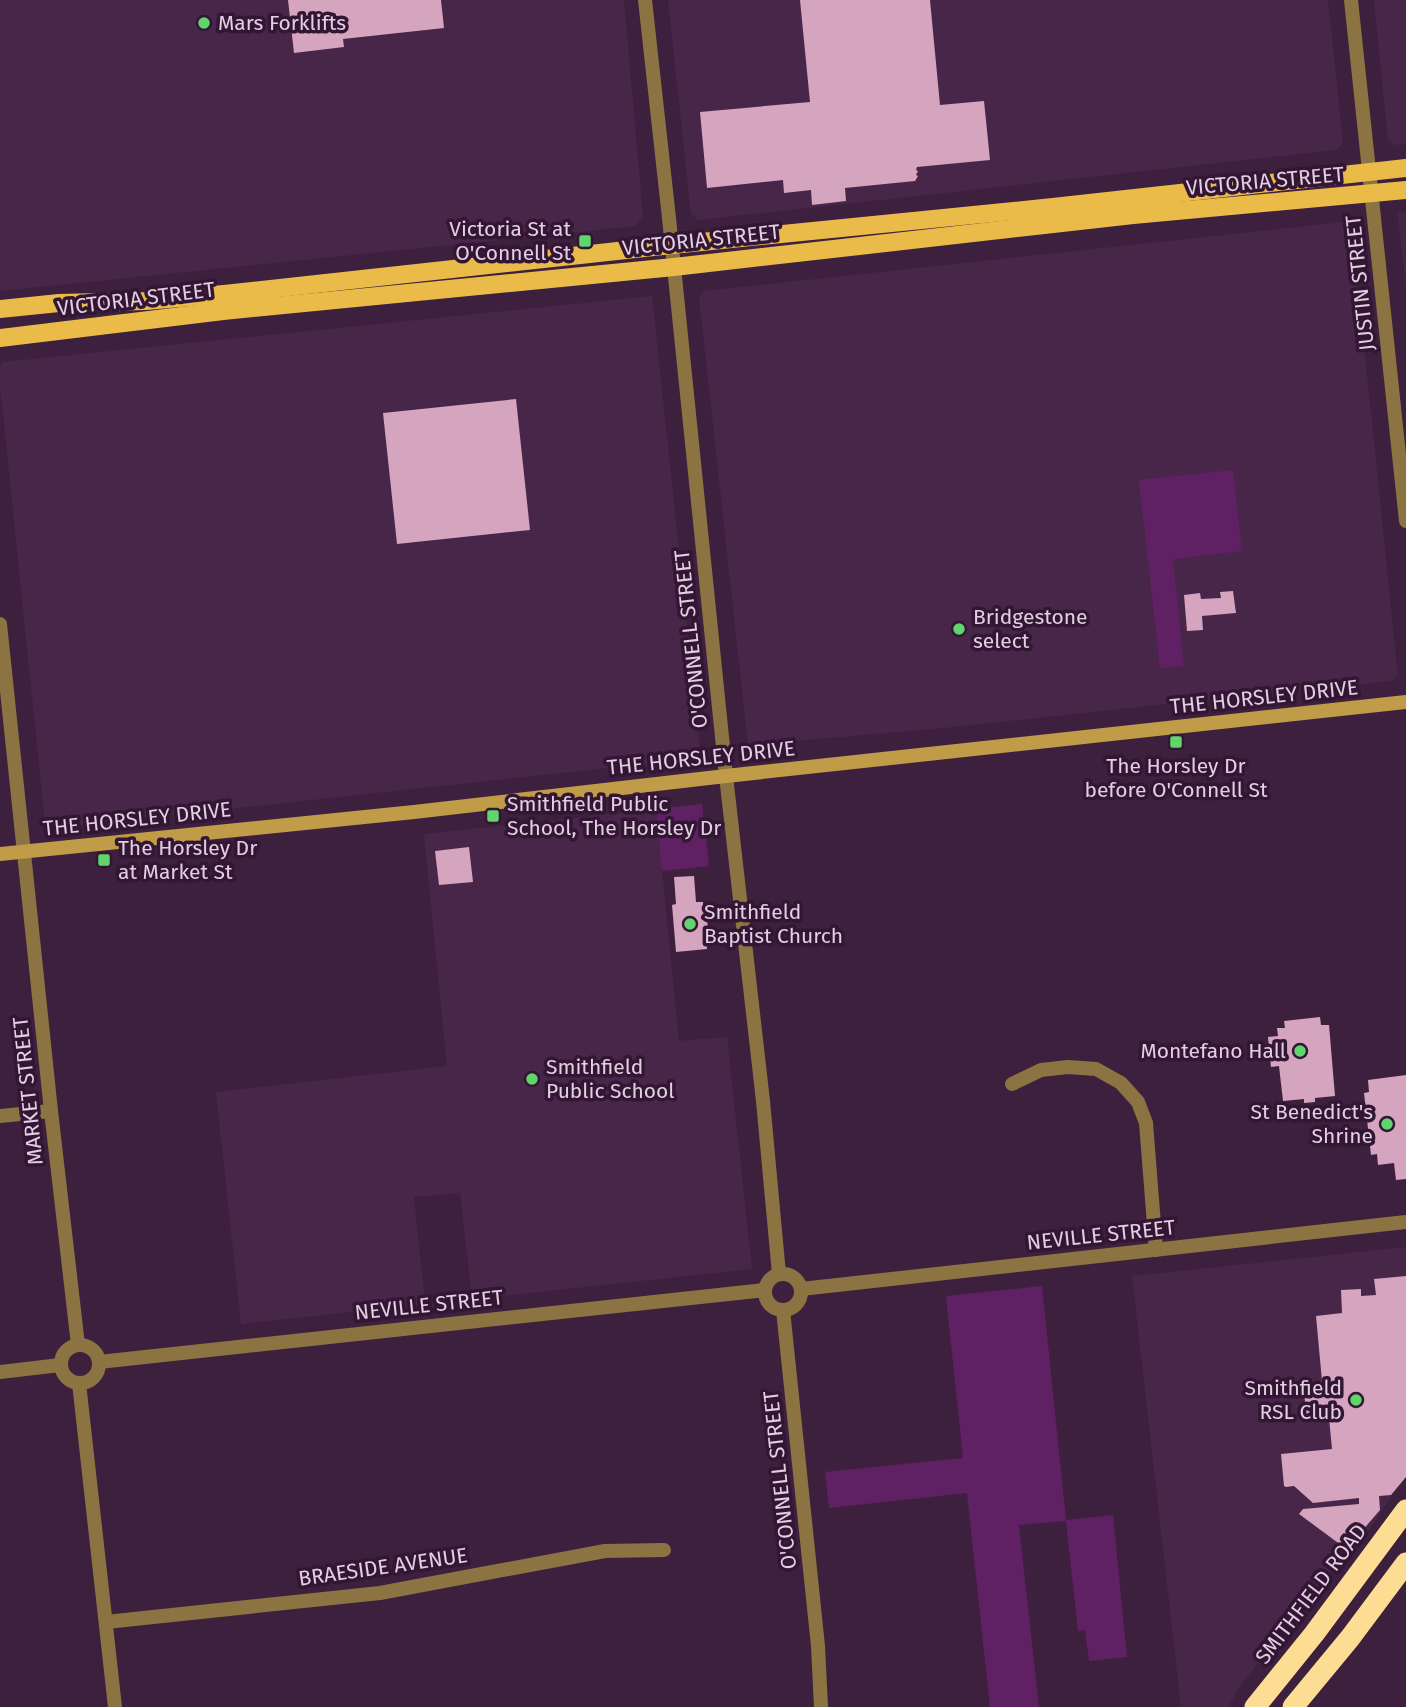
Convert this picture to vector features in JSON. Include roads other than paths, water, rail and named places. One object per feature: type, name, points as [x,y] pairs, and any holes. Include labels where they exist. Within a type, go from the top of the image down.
[{"type":"highway","name":"SMITHFIELD ROAD","points":[[1255,1707],[1314,1634],[1406,1510]]},
{"type":"highway","points":[[1293,1707],[1309,1698],[1406,1563]]},
{"type":"highway","points":[[1249,1707],[1265,1672],[1332,1587]]},
{"type":"main road","name":"VICTORIA STREET","points":[[0,309],[225,294],[1406,168]]},
{"type":"main road","name":"VICTORIA STREET","points":[[0,338],[223,311],[674,267],[1119,217],[1406,190]]},
{"type":"main road","name":"THE HORSLEY DRIVE","points":[[0,854],[1406,702]]},
{"type":"street","name":"O'CONNELL STREET","points":[[645,0],[726,776],[763,1101],[779,1274]]},
{"type":"street","name":"JUSTIN STREET","points":[[1351,0],[1406,521]]},
{"type":"street","name":"MARKET STREET","points":[[0,624],[78,1345]]},
{"type":"street","points":[[1012,1084],[1041,1070],[1068,1067],[1096,1069],[1121,1083],[1138,1102],[1146,1123],[1156,1250]]},
{"type":"street","points":[[0,1116],[51,1111]]},
{"type":"street","name":"NEVILLE STREET","points":[[801,1289],[1406,1222]]},
{"type":"street","points":[[779,1274],[791,1276],[801,1289],[797,1302],[783,1310],[777,1309],[766,1299],[768,1282],[779,1274]]},
{"type":"street","name":"NEVILLE STREET","points":[[99,1362],[765,1290]]},
{"type":"street","name":"O'CONNELL STREET","points":[[783,1310],[818,1646],[821,1707]]},
{"type":"street","points":[[78,1345],[92,1349],[99,1362],[95,1376],[79,1383],[66,1378],[60,1365],[65,1352],[71,1346],[78,1345]]},
{"type":"street","points":[[0,1372],[60,1365]]},
{"type":"street","points":[[79,1383],[115,1707]]},
{"type":"street","name":"BRAESIDE AVENUE","points":[[106,1622],[380,1593],[605,1551],[664,1550]]},
{"type":"street","name":"O'CONNELL STREET","points":[[818,1646],[830,1707]]},
{"type":"place","name":"Mars Forklifts","points":[[204,23]]},
{"type":"place","name":"Victoria St at O'Connell St","points":[[585,241]]},
{"type":"place","name":"Bridgestone select","points":[[959,629]]},
{"type":"place","name":"The Horsley Dr before O'Connell St","points":[[1176,742]]},
{"type":"place","name":"Smithfield Public School, The Horsley Dr","points":[[493,816]]},
{"type":"place","name":"The Horsley Dr at Market St","points":[[104,860]]},
{"type":"place","name":"Smithfield Baptist Church","points":[[690,924]]},
{"type":"place","name":"Montefano Hall","points":[[1300,1051]]},
{"type":"place","name":"Smithfield Public School","points":[[532,1079]]},
{"type":"place","name":"St Benedict's Shrine","points":[[1387,1124]]},
{"type":"place","name":"Smithfield RSL Club","points":[[1356,1400]]}]
